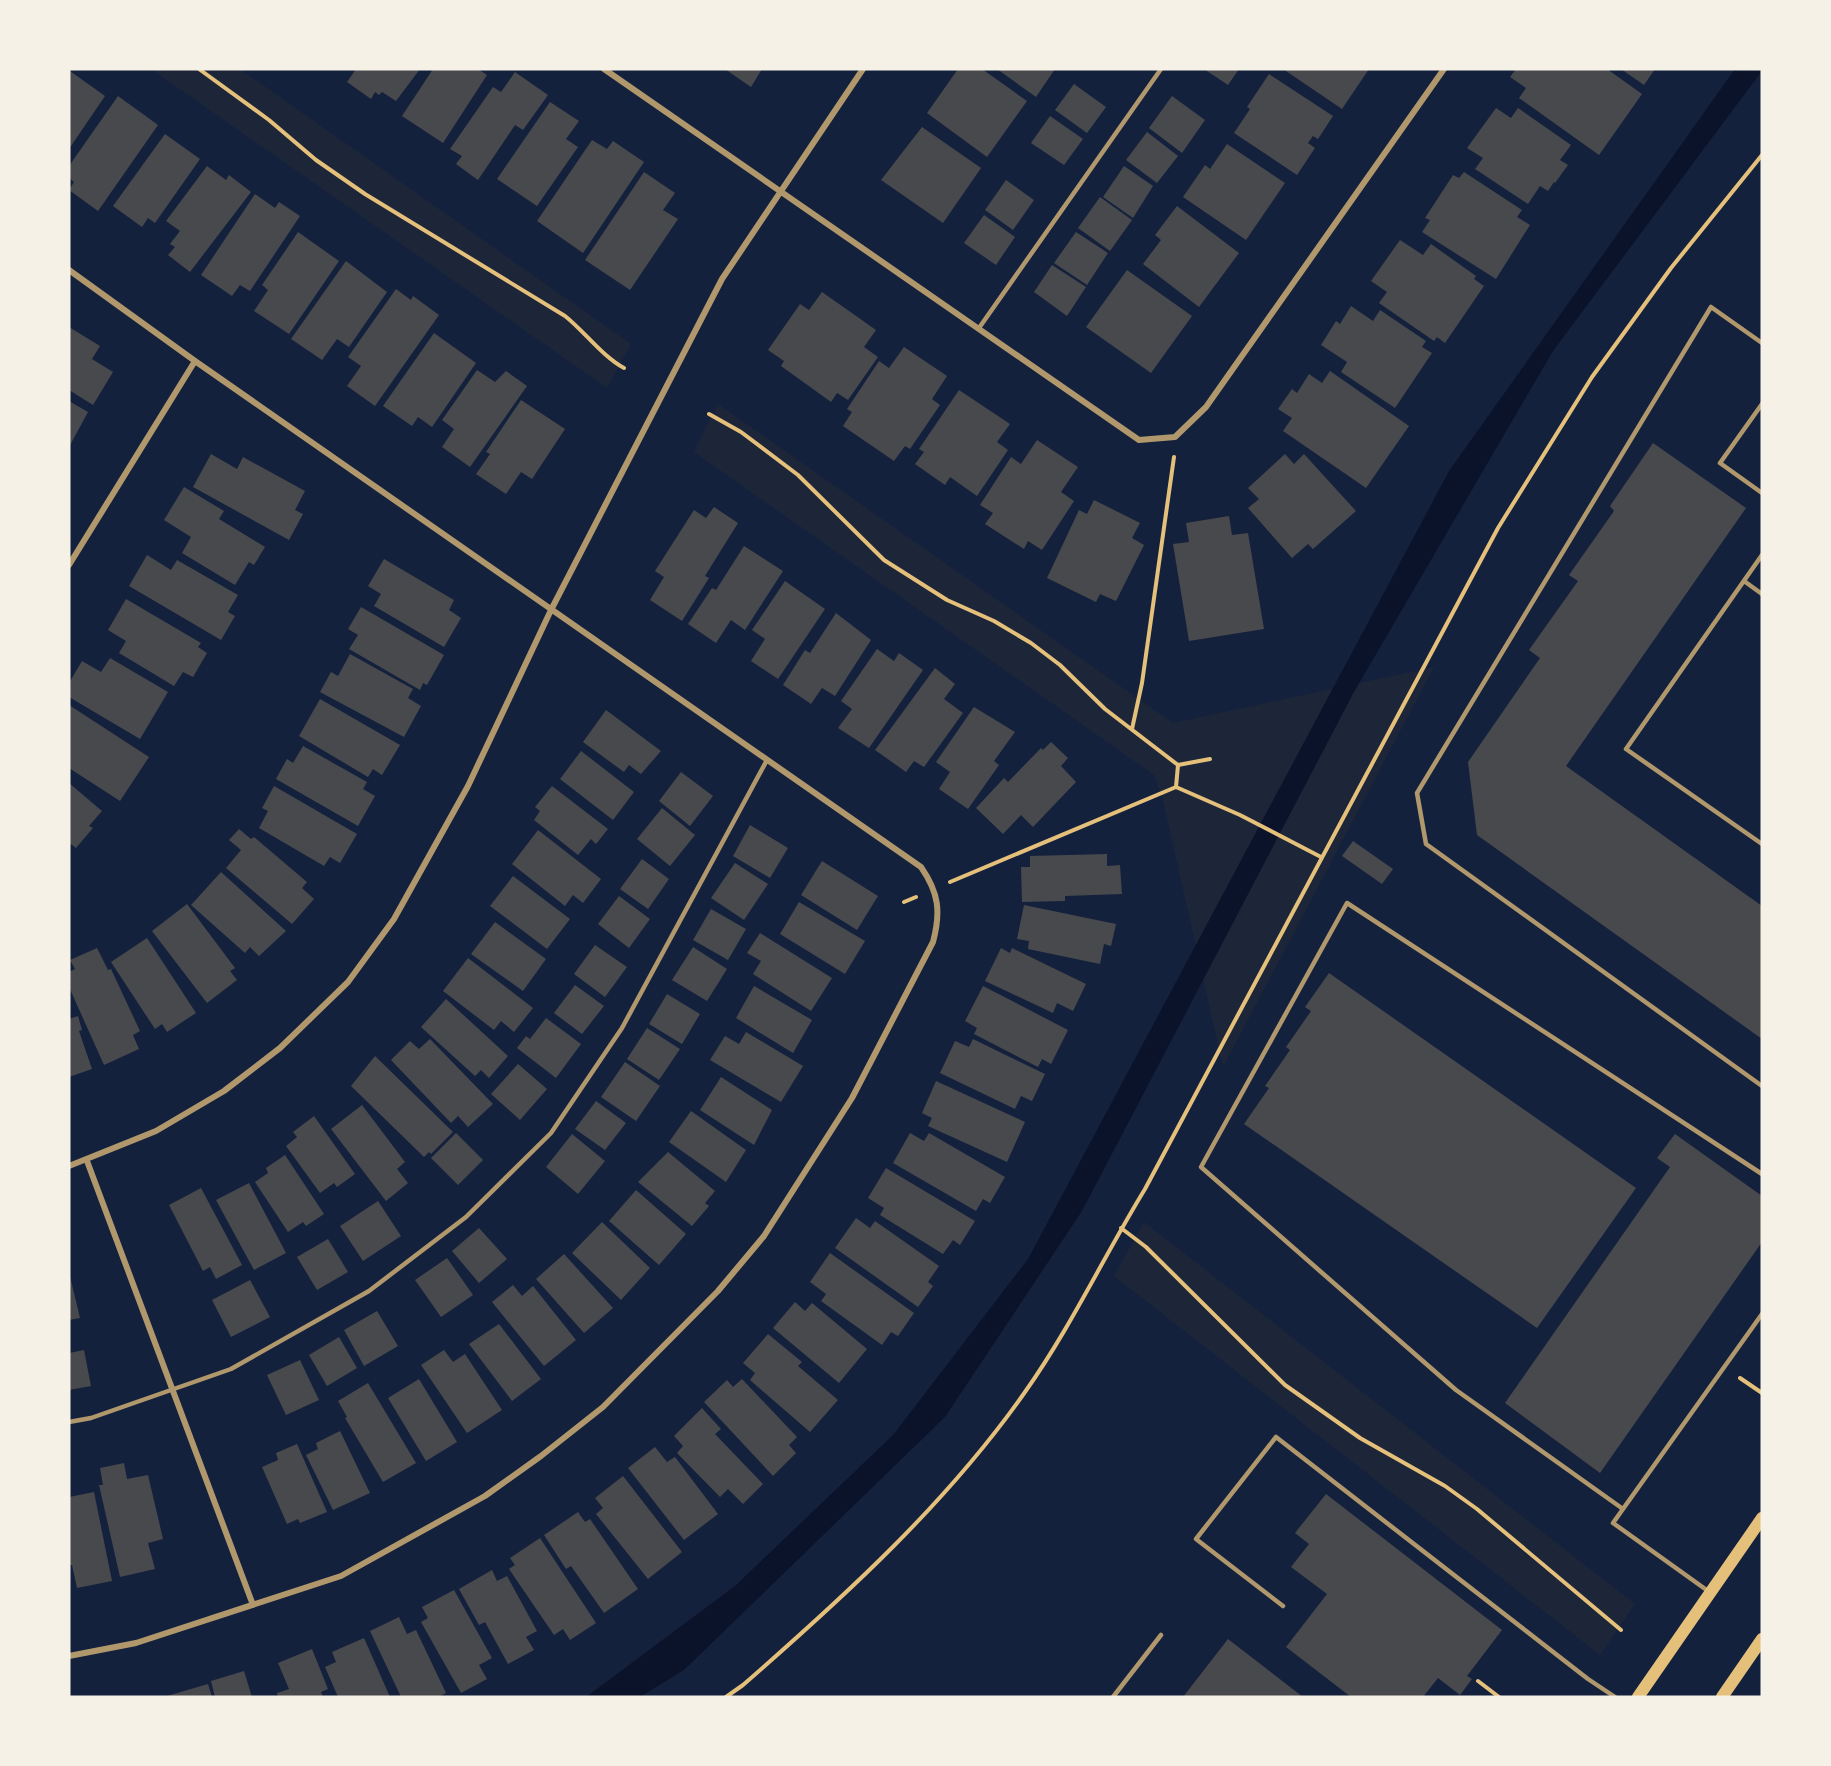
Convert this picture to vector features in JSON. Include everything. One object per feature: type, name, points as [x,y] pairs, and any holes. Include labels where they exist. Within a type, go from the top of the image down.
[{"type":"main road","points":[[1638,1697],[1762,1518]]},
{"type":"main road","points":[[1722,1697],[1762,1639]]},
{"type":"street","points":[[604,69],[1139,440],[1175,437],[1206,407],[1444,69]]},
{"type":"street","points":[[69,1166],[87,1161],[156,1131],[224,1091],[280,1048],[348,981],[394,919],[468,786],[551,610],[722,279],[863,69]]},
{"type":"street","points":[[69,270],[195,362],[921,867],[939,900],[939,920],[933,942],[852,1098],[764,1236],[710,1299],[603,1407],[486,1496],[340,1576],[136,1643],[69,1656]]},
{"type":"street","points":[[69,565],[195,362]]},
{"type":"street","points":[[87,1161],[175,1390],[253,1605]]},
{"type":"lane","points":[[979,328],[1161,69]]},
{"type":"lane","points":[[1762,343],[1711,307],[1417,793],[1426,844],[1762,1086]]},
{"type":"lane","points":[[1762,404],[1720,463],[1762,493]]},
{"type":"lane","points":[[1762,555],[1626,749],[1762,844]]},
{"type":"lane","points":[[1744,581],[1762,594]]},
{"type":"lane","points":[[69,1422],[92,1418],[231,1369],[369,1291],[466,1217],[551,1133],[622,1028],[767,760]]},
{"type":"lane","points":[[1623,1509],[1456,1390],[1201,1167],[1347,903],[1762,1174]]},
{"type":"lane","points":[[1710,1593],[1612,1523],[1762,1314]]},
{"type":"lane","points":[[1283,1606],[1196,1539],[1276,1437],[1578,1671],[1615,1697]]},
{"type":"lane","points":[[1113,1697],[1161,1635]]},
{"type":"path","points":[[198,69],[269,120],[316,160],[365,194],[565,316],[590,337],[612,361],[624,368]]},
{"type":"path","points":[[726,1697],[744,1685],[841,1600],[909,1530],[988,1440],[1054,1347],[1145,1189],[1498,528],[1592,377],[1671,268],[1762,155]]},
{"type":"path","points":[[709,414],[741,432],[798,475],[884,560],[947,600],[994,621],[1031,643],[1060,665],[1105,709],[1178,765],[1210,759]]},
{"type":"path","points":[[1132,729],[1142,683],[1172,488],[1175,437]]},
{"type":"path","points":[[1176,787],[1178,765]]},
{"type":"path","points":[[904,902],[1176,787],[1240,815],[1321,857]]},
{"type":"path","points":[[1121,1228],[1146,1247],[1285,1385],[1360,1438],[1445,1486],[1477,1509],[1621,1630]]},
{"type":"path","points":[[1724,1367],[1762,1393]]},
{"type":"path","points":[[1478,1681],[1499,1697]]},
{"type":"shaded area","points":[[151,69],[240,69],[631,344],[607,388]]},
{"type":"shaded area","points":[[1735,69],[1762,71],[1553,351],[1354,692],[1082,1211],[945,1417],[684,1670],[640,1697],[586,1697],[735,1586],[893,1435],[1028,1259],[1449,471]]},
{"type":"shaded area","points":[[718,404],[1173,723],[1434,667],[1223,1067],[1163,800],[1154,775],[694,452]]},
{"type":"shaded area","points":[[1144,1222],[1635,1604],[1600,1655],[1114,1276]]},
{"type":"building","points":[[356,69],[420,69],[396,101],[382,92],[379,95],[375,92],[371,99],[347,82]]},
{"type":"building","points":[[433,69],[478,69],[487,75],[443,143],[402,116]]},
{"type":"building","points":[[725,69],[762,69],[751,87]]},
{"type":"building","points":[[958,69],[982,69],[1027,101],[987,157],[927,113]]},
{"type":"building","points":[[997,69],[1055,69],[1036,97]]},
{"type":"building","points":[[1204,69],[1239,69],[1228,85]]},
{"type":"building","points":[[1283,69],[1369,69],[1342,109]]},
{"type":"building","points":[[1516,69],[1607,69],[1642,94],[1599,155],[1519,98],[1526,88],[1510,77]]},
{"type":"building","points":[[1621,69],[1655,69],[1644,85]]},
{"type":"building","points":[[70,71],[105,96],[69,149],[69,73]]},
{"type":"building","points":[[515,72],[548,95],[523,130],[515,125],[478,180],[456,164],[462,156],[450,149],[493,87],[501,92]]},
{"type":"building","points":[[1269,74],[1333,116],[1318,139],[1313,136],[1308,143],[1315,148],[1297,175],[1234,133],[1250,109],[1247,107]]},
{"type":"building","points":[[1074,84],[1106,107],[1087,133],[1055,110]]},
{"type":"building","points":[[118,96],[158,125],[98,211],[69,190],[74,182],[69,178],[69,166]]},
{"type":"building","points":[[1172,96],[1205,120],[1182,153],[1149,128]]},
{"type":"building","points":[[550,102],[579,121],[566,139],[578,147],[537,206],[497,179]]},
{"type":"building","points":[[1496,108],[1511,118],[1518,108],[1571,145],[1560,160],[1568,165],[1555,183],[1548,191],[1540,186],[1528,204],[1475,169],[1483,158],[1467,148]]},
{"type":"building","points":[[1050,116],[1083,139],[1064,165],[1031,143]]},
{"type":"building","points":[[922,127],[981,168],[943,223],[881,180]]},
{"type":"building","points":[[1147,132],[1178,156],[1157,183],[1126,160]]},
{"type":"building","points":[[165,134],[200,159],[155,223],[148,218],[142,227],[113,206]]},
{"type":"building","points":[[592,140],[607,149],[613,141],[644,162],[583,253],[537,221]]},
{"type":"building","points":[[1227,144],[1285,183],[1246,240],[1183,197],[1205,165],[1210,169]]},
{"type":"building","points":[[207,166],[226,180],[229,175],[251,192],[190,272],[168,255],[175,247],[170,244],[180,231],[166,221]]},
{"type":"building","points":[[1124,166],[1153,186],[1133,218],[1103,197]]},
{"type":"building","points":[[644,172],[675,193],[663,210],[678,219],[630,290],[585,260]]},
{"type":"building","points":[[1464,172],[1522,210],[1517,217],[1530,225],[1496,279],[1422,232],[1430,220],[1425,218],[1453,175],[1459,178]]},
{"type":"building","points":[[1006,180],[1034,200],[1013,230],[985,210]]},
{"type":"building","points":[[255,194],[275,208],[279,202],[300,216],[250,291],[240,285],[232,296],[201,275]]},
{"type":"building","points":[[1100,197],[1132,220],[1110,251],[1078,228]]},
{"type":"building","points":[[1177,206],[1239,253],[1199,307],[1143,264],[1161,240],[1155,235]]},
{"type":"building","points":[[984,215],[1015,237],[996,265],[964,243]]},
{"type":"building","points":[[298,232],[339,261],[289,334],[254,311],[268,290],[262,285]]},
{"type":"building","points":[[1076,232],[1108,253],[1087,285],[1054,263]]},
{"type":"building","points":[[1400,240],[1423,255],[1431,244],[1476,276],[1474,279],[1484,286],[1445,343],[1437,337],[1434,341],[1379,303],[1387,292],[1371,281]]},
{"type":"building","points":[[346,261],[387,292],[349,347],[337,339],[322,360],[291,339]]},
{"type":"building","points":[[1052,265],[1086,287],[1067,316],[1034,292]]},
{"type":"building","points":[[1127,270],[1192,316],[1151,373],[1086,327]]},
{"type":"building","points":[[396,289],[411,300],[413,296],[439,315],[375,406],[347,386],[361,366],[348,357]]},
{"type":"building","points":[[822,292],[876,330],[864,347],[878,357],[848,400],[837,393],[831,402],[781,366],[784,361],[768,350],[800,304],[809,310]]},
{"type":"building","points":[[1351,306],[1373,321],[1380,310],[1426,341],[1422,347],[1432,353],[1395,408],[1341,372],[1347,362],[1321,345],[1336,321],[1340,324]]},
{"type":"building","points":[[69,327],[100,346],[92,359],[113,372],[93,405],[69,390]]},
{"type":"building","points":[[434,333],[476,363],[432,427],[418,417],[412,426],[383,406]]},
{"type":"building","points":[[904,347],[947,376],[932,399],[940,405],[910,449],[905,446],[894,461],[843,426],[852,412],[847,409],[879,361],[889,368]]},
{"type":"building","points":[[477,370],[495,382],[506,371],[527,386],[470,467],[442,447],[454,429],[442,420]]},
{"type":"building","points":[[1330,371],[1409,426],[1366,488],[1283,431],[1292,418],[1278,409],[1292,389],[1297,393],[1309,374],[1322,383]]},
{"type":"building","points":[[959,390],[1010,424],[997,442],[1008,450],[977,496],[950,477],[945,485],[915,464],[924,452],[919,449]]},
{"type":"building","points":[[521,400],[565,429],[532,479],[521,472],[506,494],[476,474],[490,454],[486,452]]},
{"type":"building","points":[[69,401],[88,412],[69,447]]},
{"type":"building","points":[[1037,440],[1078,467],[1061,492],[1074,501],[1042,550],[1028,541],[1024,549],[985,524],[993,513],[980,505],[1011,457],[1021,464]]},
{"type":"building","points":[[1653,443],[1746,508],[1566,766],[1762,906],[1762,1039],[1477,835],[1468,762],[1540,658],[1529,650],[1578,581],[1569,575],[1614,511],[1610,506]]},
{"type":"building","points":[[211,454],[237,469],[243,457],[305,491],[295,510],[303,514],[289,540],[193,487]]},
{"type":"building","points":[[1285,454],[1294,464],[1304,454],[1356,511],[1313,549],[1308,544],[1292,558],[1248,508],[1259,499],[1248,488]]},
{"type":"building","points":[[184,487],[224,511],[219,519],[265,547],[254,565],[249,562],[235,585],[182,553],[191,537],[164,520]]},
{"type":"building","points":[[1094,500],[1140,523],[1132,538],[1144,545],[1116,601],[1100,594],[1096,602],[1047,578],[1079,510],[1087,514]]},
{"type":"building","points":[[714,507],[738,523],[705,576],[709,578],[682,621],[650,600],[664,577],[655,571],[694,510],[706,518]]},
{"type":"building","points":[[1229,516],[1232,535],[1248,533],[1264,629],[1189,641],[1173,544],[1189,542],[1186,523]]},
{"type":"building","points":[[744,546],[783,571],[745,630],[731,620],[716,643],[688,624],[712,588],[716,590]]},
{"type":"building","points":[[147,555],[171,570],[177,560],[238,595],[228,612],[235,616],[221,640],[129,586]]},
{"type":"building","points":[[384,559],[454,600],[449,610],[461,618],[444,647],[374,606],[381,594],[368,586]]},
{"type":"building","points":[[785,581],[825,609],[778,679],[751,661],[765,639],[752,630]]},
{"type":"building","points":[[126,599],[201,643],[198,647],[207,653],[193,677],[183,672],[174,686],[119,653],[126,641],[108,630]]},
{"type":"building","points":[[361,607],[444,655],[427,685],[423,683],[420,690],[349,649],[358,635],[348,629]]},
{"type":"building","points":[[836,613],[871,640],[835,696],[822,688],[811,704],[783,685],[805,650],[810,653]]},
{"type":"building","points":[[877,649],[894,661],[899,653],[923,670],[869,748],[838,728],[852,709],[841,701]]},
{"type":"building","points":[[350,654],[413,689],[408,698],[421,706],[404,737],[320,692],[331,672],[338,676]]},
{"type":"building","points":[[110,658],[168,692],[140,739],[69,697],[69,683],[82,661],[101,672]]},
{"type":"building","points":[[935,668],[955,684],[944,699],[963,713],[924,767],[914,761],[906,772],[875,750]]},
{"type":"building","points":[[320,699],[400,745],[382,775],[373,769],[368,777],[299,736]]},
{"type":"building","points":[[69,705],[149,757],[120,801],[69,768]]},
{"type":"building","points":[[974,707],[1015,732],[994,761],[999,765],[968,809],[939,789],[950,772],[936,762]]},
{"type":"building","points":[[606,710],[661,751],[641,774],[629,765],[624,772],[583,742]]},
{"type":"building","points":[[1051,742],[1068,758],[1061,766],[1076,782],[1033,827],[1021,815],[1003,834],[976,808],[1004,778],[1008,782],[1041,748],[1043,750]]},
{"type":"building","points":[[303,746],[367,782],[363,789],[375,796],[358,826],[276,779],[287,759],[293,763]]},
{"type":"building","points":[[581,751],[634,792],[613,820],[560,779]]},
{"type":"building","points":[[681,772],[713,796],[690,826],[659,801]]},
{"type":"building","points":[[69,783],[102,811],[89,826],[93,828],[76,848],[71,844],[69,847]]},
{"type":"building","points":[[274,786],[357,834],[340,863],[330,857],[324,866],[259,828],[268,811],[262,808]]},
{"type":"building","points":[[552,786],[608,829],[596,844],[591,839],[578,855],[534,820],[540,811],[535,807]]},
{"type":"building","points":[[662,808],[695,835],[670,866],[637,839]]},
{"type":"building","points":[[750,825],[788,848],[770,878],[733,856]]},
{"type":"building","points":[[239,829],[251,839],[254,837],[307,882],[302,888],[314,899],[292,924],[226,868],[241,850],[229,840]]},
{"type":"building","points":[[538,830],[601,879],[583,903],[573,895],[565,906],[512,864]]},
{"type":"building","points":[[1353,841],[1393,869],[1382,884],[1342,856]]},
{"type":"building","points":[[1107,854],[1107,866],[1120,865],[1122,894],[1065,896],[1065,901],[1022,902],[1021,867],[1030,867],[1030,856]]},
{"type":"building","points":[[642,859],[669,879],[648,909],[620,889]]},
{"type":"building","points":[[822,861],[878,896],[857,930],[801,895]]},
{"type":"building","points":[[735,863],[768,884],[744,920],[711,898]]},
{"type":"building","points":[[221,872],[286,931],[259,956],[250,947],[245,953],[191,905]]},
{"type":"building","points":[[513,876],[570,919],[547,949],[490,906]]},
{"type":"building","points":[[619,896],[650,919],[629,948],[598,924]]},
{"type":"building","points":[[799,902],[865,941],[845,974],[780,934]]},
{"type":"building","points":[[187,904],[235,968],[230,971],[237,980],[207,1003],[152,931]]},
{"type":"building","points":[[1024,905],[1116,924],[1111,946],[1104,944],[1100,964],[1028,949],[1029,941],[1017,939]]},
{"type":"building","points":[[711,909],[746,929],[728,960],[693,940]]},
{"type":"building","points":[[495,922],[546,959],[523,991],[471,954]]},
{"type":"building","points":[[760,933],[832,978],[811,1011],[753,974],[761,961],[747,953]]},
{"type":"building","points":[[147,938],[196,1013],[167,1032],[162,1024],[155,1029],[111,962]]},
{"type":"building","points":[[595,945],[627,967],[605,997],[574,974]]},
{"type":"building","points":[[693,947],[727,969],[707,1001],[672,980]]},
{"type":"building","points":[[97,948],[108,970],[111,969],[140,1031],[133,1035],[139,1049],[104,1065],[69,987],[69,972],[75,969],[70,960]]},
{"type":"building","points":[[1001,948],[1010,953],[1012,948],[1086,984],[1073,1011],[1057,1003],[1053,1013],[985,981]]},
{"type":"building","points":[[468,958],[533,1008],[514,1032],[501,1021],[494,1030],[443,991]]},
{"type":"building","points":[[1329,973],[1636,1188],[1537,1328],[1244,1124],[1269,1088],[1265,1086],[1290,1050],[1286,1047],[1311,1011],[1305,1007]]},
{"type":"building","points":[[575,985],[604,1006],[582,1034],[554,1013]]},
{"type":"building","points":[[754,986],[812,1020],[793,1053],[736,1018]]},
{"type":"building","points":[[983,986],[1068,1030],[1051,1064],[1042,1059],[1038,1067],[974,1034],[977,1028],[965,1021]]},
{"type":"building","points":[[667,994],[700,1014],[682,1044],[649,1024]]},
{"type":"building","points":[[446,999],[508,1056],[489,1078],[481,1070],[475,1076],[421,1027]]},
{"type":"building","points":[[78,1016],[82,1030],[79,1031],[92,1069],[69,1077],[69,1019]]},
{"type":"building","points":[[546,1018],[581,1044],[556,1078],[517,1048],[526,1036],[530,1039]]},
{"type":"building","points":[[647,1028],[680,1049],[659,1080],[627,1059]]},
{"type":"building","points":[[746,1032],[803,1066],[781,1102],[710,1060],[725,1036],[739,1044]]},
{"type":"building","points":[[430,1039],[493,1104],[468,1127],[458,1116],[451,1123],[391,1060],[410,1041],[419,1049]]},
{"type":"building","points":[[973,1039],[1045,1074],[1032,1101],[1021,1096],[1015,1109],[940,1073],[955,1041],[969,1047]]},
{"type":"building","points":[[375,1056],[453,1132],[431,1154],[429,1152],[424,1157],[351,1086]]},
{"type":"building","points":[[625,1062],[660,1086],[636,1121],[601,1097]]},
{"type":"building","points":[[518,1064],[547,1089],[520,1120],[491,1094]]},
{"type":"building","points":[[721,1077],[772,1110],[754,1145],[700,1110]]},
{"type":"building","points":[[936,1081],[1025,1122],[1007,1162],[928,1126],[932,1118],[922,1113]]},
{"type":"building","points":[[596,1101],[626,1123],[605,1150],[575,1129]]},
{"type":"building","points":[[362,1105],[405,1162],[397,1169],[408,1183],[386,1201],[331,1129]]},
{"type":"building","points":[[691,1111],[746,1150],[726,1182],[669,1142]]},
{"type":"building","points":[[314,1116],[355,1174],[337,1187],[334,1183],[320,1193],[286,1146],[297,1137],[293,1132]]},
{"type":"building","points":[[456,1133],[483,1160],[458,1185],[431,1158]]},
{"type":"building","points":[[910,1133],[924,1141],[929,1133],[1005,1177],[990,1203],[983,1199],[976,1211],[893,1163]]},
{"type":"building","points":[[572,1134],[605,1161],[578,1194],[546,1167]]},
{"type":"building","points":[[1675,1134],[1762,1196],[1762,1242],[1600,1473],[1505,1403],[1670,1167],[1657,1158]]},
{"type":"building","points":[[668,1152],[715,1191],[705,1203],[709,1206],[692,1226],[638,1182]]},
{"type":"building","points":[[285,1155],[324,1214],[306,1226],[303,1222],[288,1232],[255,1182],[268,1173],[266,1168]]},
{"type":"building","points":[[886,1168],[975,1221],[960,1245],[953,1240],[943,1254],[880,1215],[884,1208],[868,1198]]},
{"type":"building","points":[[249,1183],[286,1253],[254,1270],[216,1200]]},
{"type":"building","points":[[201,1188],[242,1265],[216,1279],[210,1267],[203,1271],[169,1205]]},
{"type":"building","points":[[636,1190],[686,1234],[659,1265],[609,1221]]},
{"type":"building","points":[[378,1201],[401,1236],[363,1261],[340,1226]]},
{"type":"building","points":[[856,1218],[870,1228],[875,1221],[939,1266],[928,1282],[933,1286],[918,1307],[835,1248]]},
{"type":"building","points":[[602,1222],[650,1268],[621,1300],[572,1253]]},
{"type":"building","points":[[479,1228],[507,1259],[479,1283],[452,1251]]},
{"type":"building","points":[[328,1239],[348,1272],[317,1290],[297,1257]]},
{"type":"building","points":[[830,1253],[914,1313],[898,1336],[891,1332],[882,1345],[821,1301],[826,1294],[810,1282]]},
{"type":"building","points":[[564,1254],[613,1308],[584,1333],[536,1279]]},
{"type":"building","points":[[447,1258],[473,1295],[441,1317],[415,1280]]},
{"type":"building","points":[[69,1272],[80,1318],[69,1320]]},
{"type":"building","points":[[250,1280],[270,1317],[231,1337],[212,1300]]},
{"type":"building","points":[[513,1285],[522,1296],[533,1286],[576,1340],[544,1366],[492,1302]]},
{"type":"building","points":[[795,1302],[805,1311],[812,1303],[867,1349],[839,1383],[773,1328]]},
{"type":"building","points":[[377,1311],[398,1346],[364,1366],[344,1330]]},
{"type":"building","points":[[499,1324],[541,1379],[512,1401],[469,1344]]},
{"type":"building","points":[[768,1334],[802,1362],[798,1366],[838,1400],[810,1432],[750,1380],[755,1373],[743,1363]]},
{"type":"building","points":[[339,1337],[357,1368],[327,1386],[309,1355]]},
{"type":"building","points":[[84,1350],[91,1386],[69,1390],[69,1353]]},
{"type":"building","points":[[444,1350],[453,1362],[465,1354],[502,1410],[467,1433],[421,1365]]},
{"type":"building","points":[[300,1360],[319,1400],[286,1415],[267,1375]]},
{"type":"building","points":[[419,1379],[457,1442],[426,1461],[388,1398]]},
{"type":"building","points":[[742,1379],[797,1437],[789,1445],[796,1453],[773,1476],[704,1402],[727,1380],[733,1387]]},
{"type":"building","points":[[368,1383],[416,1463],[383,1482],[345,1418],[347,1417],[338,1401]]},
{"type":"building","points":[[702,1408],[721,1429],[715,1434],[763,1484],[743,1504],[728,1489],[720,1497],[677,1453],[683,1446],[674,1436]]},
{"type":"building","points":[[340,1431],[370,1493],[333,1510],[306,1455],[318,1449],[316,1443]]},
{"type":"building","points":[[297,1444],[327,1512],[300,1523],[298,1519],[287,1524],[262,1467],[278,1460],[276,1453]]},
{"type":"building","points":[[655,1447],[667,1462],[675,1457],[718,1514],[684,1540],[628,1468]]},
{"type":"building","points":[[124,1463],[127,1479],[148,1475],[163,1539],[148,1543],[155,1569],[120,1577],[99,1485],[103,1485],[100,1468]]},
{"type":"building","points":[[623,1476],[682,1552],[648,1579],[596,1514],[603,1508],[595,1498]]},
{"type":"building","points":[[94,1492],[112,1581],[77,1588],[72,1565],[69,1565],[69,1497]]},
{"type":"building","points":[[1326,1494],[1502,1630],[1467,1676],[1472,1679],[1460,1695],[1438,1678],[1423,1697],[1351,1697],[1286,1647],[1327,1594],[1291,1567],[1309,1544],[1295,1533]]},
{"type":"building","points":[[578,1512],[585,1522],[590,1519],[638,1589],[604,1613],[571,1566],[566,1569],[544,1535]]},
{"type":"building","points":[[540,1538],[596,1623],[570,1640],[563,1629],[554,1635],[509,1569],[515,1565],[510,1558]]},
{"type":"building","points":[[492,1570],[497,1581],[507,1576],[537,1631],[526,1637],[534,1650],[508,1664],[485,1622],[479,1625],[459,1589]]},
{"type":"building","points":[[454,1590],[492,1658],[479,1665],[487,1679],[461,1693],[421,1622],[428,1618],[422,1607]]},
{"type":"building","points":[[399,1617],[407,1634],[416,1630],[446,1693],[438,1697],[401,1697],[370,1631]]},
{"type":"building","points":[[364,1638],[390,1697],[338,1697],[325,1667],[336,1662],[332,1652]]},
{"type":"building","points":[[1228,1639],[1303,1697],[1183,1697]]},
{"type":"building","points":[[312,1649],[328,1689],[321,1692],[323,1697],[278,1697],[277,1693],[289,1689],[278,1663]]},
{"type":"building","points":[[244,1671],[252,1697],[215,1697],[211,1681]]},
{"type":"building","points":[[208,1684],[212,1697],[167,1697],[167,1696]]}]
